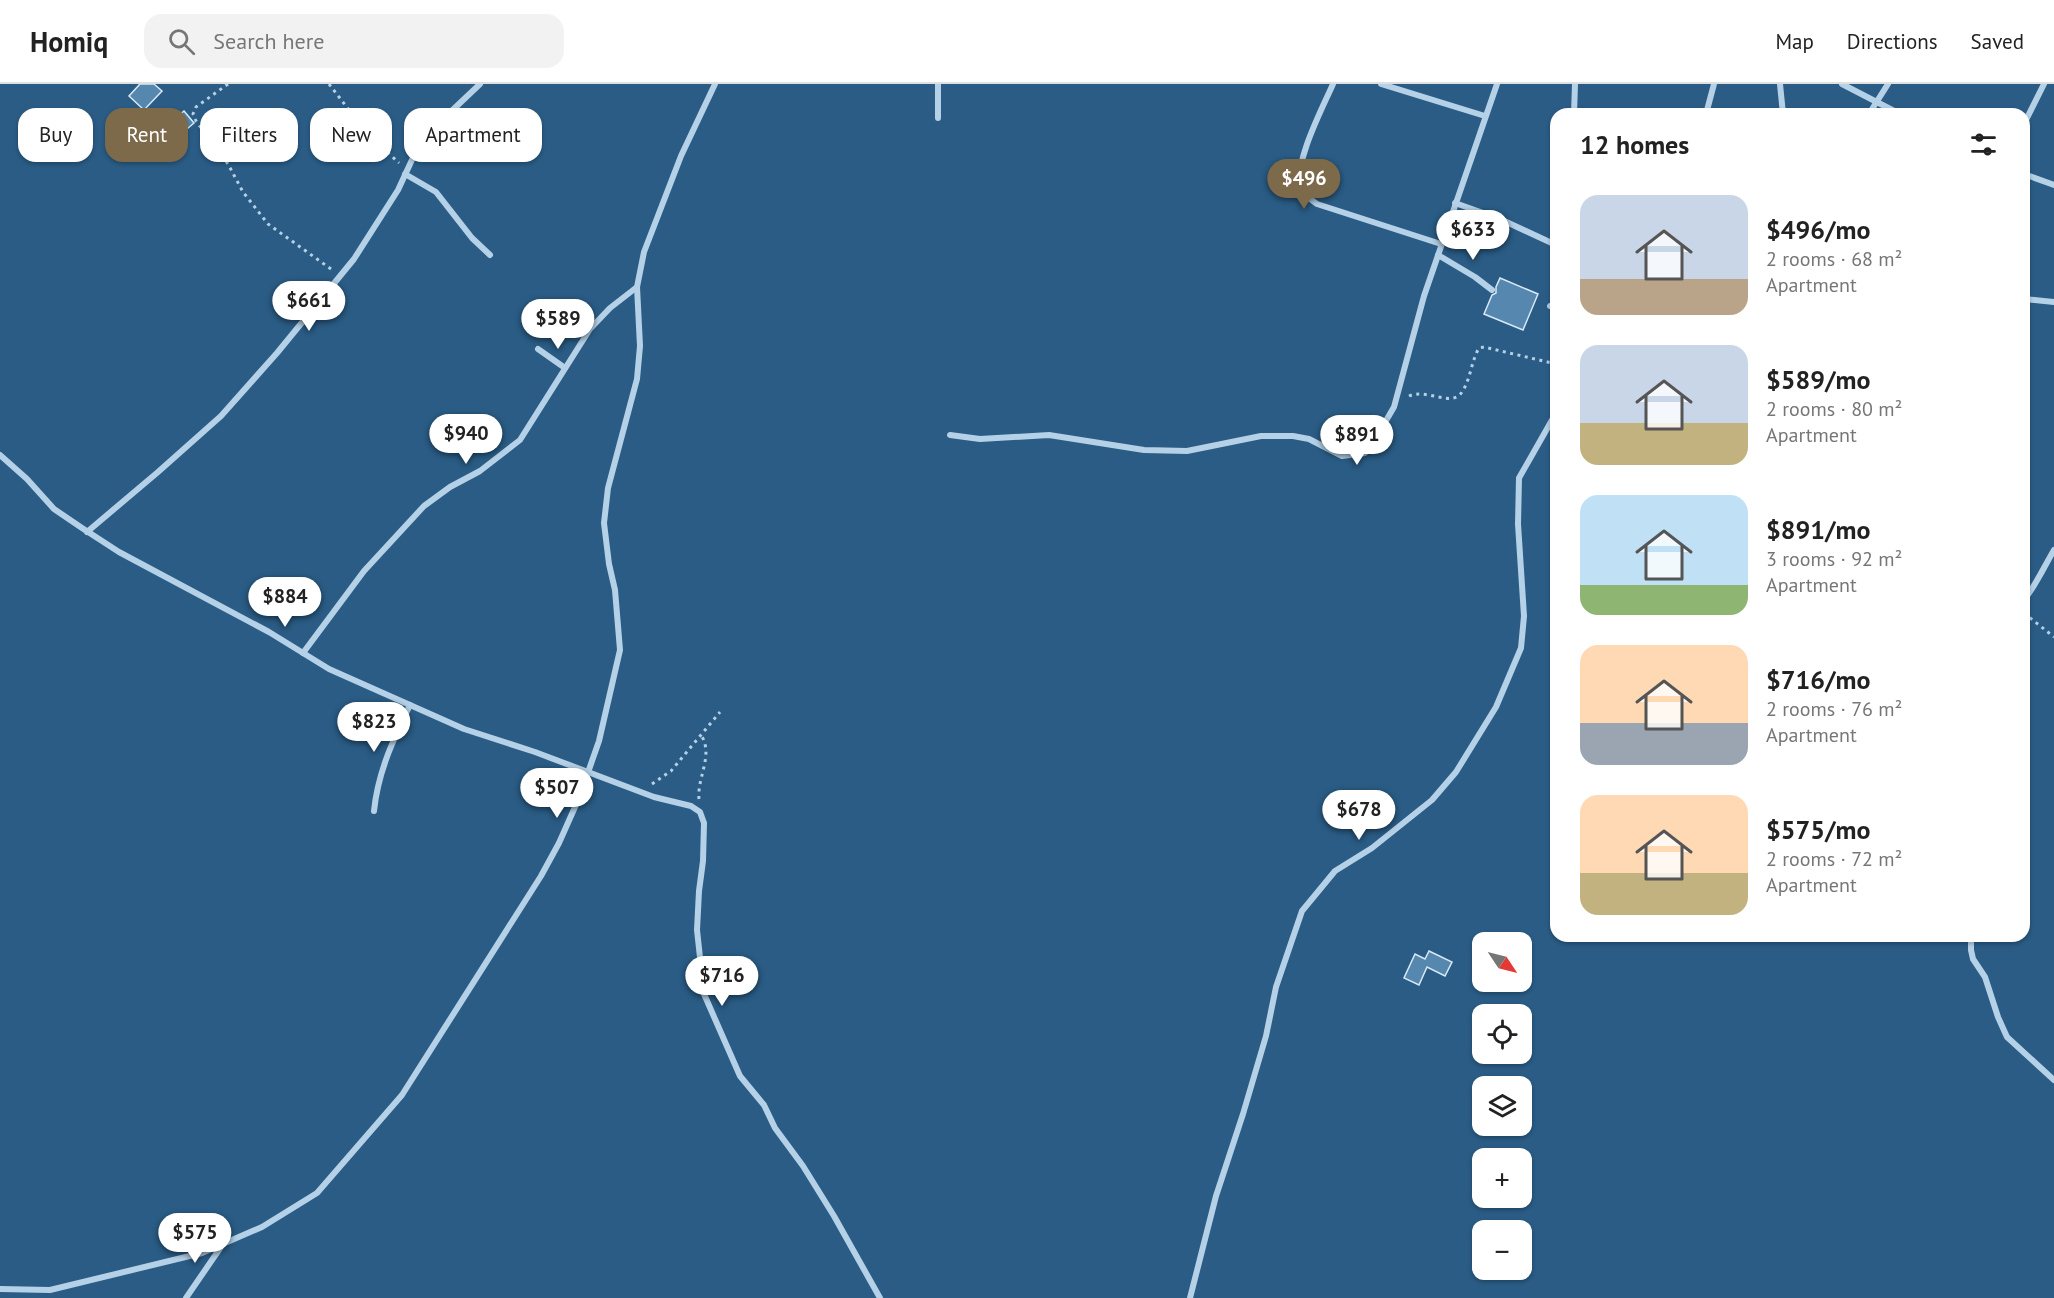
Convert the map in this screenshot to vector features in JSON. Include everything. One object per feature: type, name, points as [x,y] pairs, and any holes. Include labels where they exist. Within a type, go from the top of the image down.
[{"type":"street","points":[[87,532],[221,416],[277,353],[376,226],[417,149],[441,121],[480,84]]},
{"type":"street","points":[[0,1289],[50,1290],[202,1253],[262,1227],[317,1193],[402,1095],[555,851],[588,772],[603,725],[620,650],[615,590],[604,523],[608,488],[637,379],[640,346],[637,287],[644,252],[681,156],[715,84]]},
{"type":"street","points":[[938,84],[938,118]]},
{"type":"street","points":[[1333,84],[1304,152],[1300,173],[1301,187],[1317,204],[1441,244]]},
{"type":"street","points":[[1381,84],[1485,116]]},
{"type":"street","points":[[950,435],[980,439],[1049,435],[1144,450],[1187,451],[1261,436],[1293,436],[1309,439],[1342,456],[1365,453],[1395,404],[1424,296],[1497,84]]},
{"type":"street","points":[[1574,108],[1575,84]]},
{"type":"street","points":[[1708,108],[1714,84]]},
{"type":"street","points":[[1780,84],[1782,108]]},
{"type":"street","points":[[1842,84],[1889,108]]},
{"type":"street","points":[[1872,108],[1888,84]]},
{"type":"street","points":[[2030,112],[2044,84]]},
{"type":"street","points":[[406,173],[436,192],[472,238],[490,255]]},
{"type":"street","points":[[2030,176],[2054,185]]},
{"type":"street","points":[[1455,203],[1500,219],[1550,242]]},
{"type":"street","points":[[1438,255],[1492,290]]},
{"type":"street","points":[[303,653],[364,571],[424,506],[450,487],[480,471],[520,440],[590,329],[610,308],[637,287]]},
{"type":"street","points":[[2030,300],[2054,302]]},
{"type":"street","points":[[538,349],[565,369]]},
{"type":"street","points":[[1190,1298],[1216,1196],[1266,1036],[1276,987],[1302,911],[1335,871],[1372,848],[1432,800],[1456,772],[1496,707],[1521,648],[1524,616],[1518,534],[1519,478],[1550,424]]},
{"type":"street","points":[[0,455],[27,479],[54,509],[87,532],[119,552],[269,632],[329,669],[464,729],[535,752],[640,792],[691,806],[700,814],[704,824],[697,930],[704,994],[740,1076],[764,1105],[775,1128],[803,1166],[880,1298]]},
{"type":"street","points":[[2030,592],[2054,550]]},
{"type":"street","points":[[375,811],[376,792],[388,751],[410,705]]},
{"type":"street","points":[[1971,942],[1973,959],[1985,977],[2007,1037],[2054,1080]]},
{"type":"street","points":[[186,1298],[223,1244]]},
{"type":"path","points":[[228,84],[196,107],[193,114],[196,121],[228,164],[243,192],[268,224],[340,275]]},
{"type":"path","points":[[329,84],[366,132],[406,173]]},
{"type":"path","points":[[1395,404],[1416,393],[1426,393],[1452,400],[1458,397],[1468,382],[1474,357],[1479,348],[1484,346],[1550,362]]},
{"type":"path","points":[[2030,618],[2054,637]]},
{"type":"path","points":[[640,792],[671,771],[720,712]]},
{"type":"path","points":[[700,814],[699,786],[707,750],[701,735]]},
{"type":"building","points":[[140,84],[154,84],[162,91],[146,108],[142,108],[129,96]]},
{"type":"building","points":[[188,116],[194,123],[188,128]]},
{"type":"building","points":[[1500,278],[1538,294],[1523,330],[1484,314],[1492,295],[1496,293]]},
{"type":"building","points":[[1429,951],[1452,962],[1445,976],[1427,967],[1419,985],[1404,978],[1415,954],[1425,959]]}]
